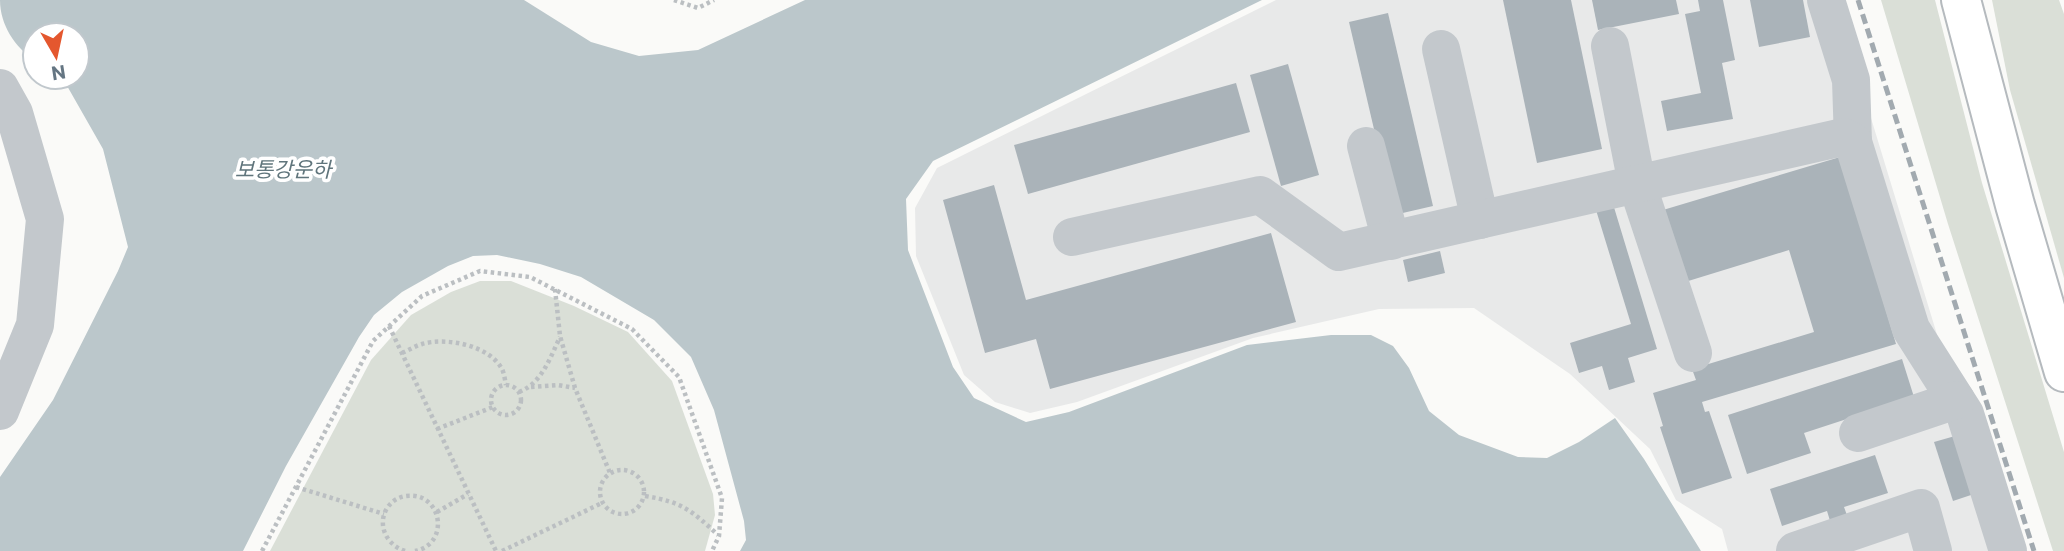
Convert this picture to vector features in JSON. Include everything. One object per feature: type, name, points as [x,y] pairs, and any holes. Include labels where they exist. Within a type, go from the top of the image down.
[{"type":"main road","points":[[1961,0],[2015,205],[2064,372]]},
{"type":"street","points":[[1826,0],[1851,79],[1853,142],[1911,330],[1965,414],[2008,551]]},
{"type":"street","points":[[1610,46],[1637,184],[1693,353]]},
{"type":"street","points":[[1441,49],[1480,220]]},
{"type":"street","points":[[0,88],[14,113],[45,219],[35,325],[0,411]]},
{"type":"street","points":[[1072,237],[1260,195],[1339,252],[1843,137],[1853,142]]},
{"type":"street","points":[[1366,146],[1391,241]]},
{"type":"street","points":[[1858,433],[1956,400]]},
{"type":"street","points":[[1795,551],[1921,508],[1933,551]]},
{"type":"path","points":[[674,0],[698,8],[714,0]]},
{"type":"path","points":[[262,551],[373,341],[422,296],[480,271],[530,277],[632,329],[679,377],[722,498],[719,536],[712,551]]},
{"type":"path","points":[[555,289],[560,336],[575,387],[611,473]]},
{"type":"path","points":[[389,326],[496,551]]},
{"type":"path","points":[[531,387],[545,369],[560,336]]},
{"type":"path","points":[[402,353],[423,344],[452,342],[476,349],[491,357],[502,369],[506,385]]},
{"type":"path","points":[[499,386],[513,387],[519,392],[519,407],[513,412],[506,415],[493,407],[493,392],[499,386]]},
{"type":"path","points":[[519,392],[531,387],[575,387]]},
{"type":"path","points":[[437,429],[493,407]]},
{"type":"path","points":[[630,471],[639,477],[645,496],[634,512],[614,514],[602,503],[599,489],[603,480],[611,473],[630,471]]},
{"type":"path","points":[[296,487],[384,514]]},
{"type":"path","points":[[437,512],[468,494]]},
{"type":"path","points":[[405,551],[392,544],[385,535],[382,524],[390,504],[410,495],[421,497],[430,503],[437,512],[439,523],[438,533],[432,543],[423,550],[415,551]]},
{"type":"path","points":[[645,496],[672,500],[697,516],[719,536]]},
{"type":"path","points":[[502,551],[602,503]]},
{"type":"shaded area","points":[[1276,0],[1835,0],[2003,551],[1728,551],[1722,529],[1676,500],[1650,449],[1570,374],[1474,308],[1379,309],[1253,338],[1077,402],[1030,413],[995,402],[964,375],[916,256],[915,208],[937,168]]},
{"type":"shaded area","points":[[1881,0],[1935,0],[1982,183],[2064,452],[2064,551],[2053,551],[1948,224]]},
{"type":"shaded area","points":[[1992,0],[2059,0],[2064,14],[2064,278],[2010,90]]},
{"type":"shaded area","points":[[480,281],[511,281],[574,306],[628,332],[672,381],[713,494],[715,515],[705,551],[270,551],[371,360],[411,315],[451,292]]},
{"type":"water","name":"보통강운하","points":[[0,0],[524,0],[591,42],[639,56],[698,50],[805,0],[1262,0],[933,161],[906,199],[908,250],[953,367],[974,398],[1026,422],[1069,412],[1247,345],[1331,335],[1371,335],[1393,346],[1409,368],[1429,411],[1459,435],[1518,457],[1547,458],[1579,442],[1615,418],[1701,551],[740,551],[746,540],[744,521],[714,410],[691,357],[654,320],[581,277],[540,264],[497,255],[473,256],[448,266],[402,292],[374,315],[286,466],[243,551],[0,551],[0,477],[53,400],[128,247],[103,149],[70,91],[91,91],[91,21],[21,21],[21,49],[6,27]]},
{"type":"building","points":[[1503,0],[1571,0],[1602,149],[1537,163]]},
{"type":"building","points":[[1592,0],[1676,0],[1679,14],[1598,30]]},
{"type":"building","points":[[1698,0],[1723,0],[1735,60],[1722,63],[1733,119],[1667,131],[1661,101],[1701,93],[1685,14],[1700,11]]},
{"type":"building","points":[[1750,0],[1803,0],[1810,37],[1759,47]]},
{"type":"building","points":[[1388,13],[1433,206],[1394,215],[1349,22]]},
{"type":"building","points":[[1288,64],[1319,175],[1281,186],[1250,75]]},
{"type":"building","points":[[1236,83],[1250,132],[1028,194],[1014,145]]},
{"type":"building","points":[[1840,157],[1896,344],[1702,402],[1705,412],[1709,411],[1732,478],[1682,494],[1660,427],[1663,426],[1653,393],[1696,380],[1692,369],[1814,332],[1789,250],[1685,282],[1663,210]]},
{"type":"building","points":[[994,185],[1026,300],[1271,233],[1296,322],[1050,389],[1036,339],[985,353],[943,200]]},
{"type":"building","points":[[1613,204],[1657,349],[1628,358],[1635,382],[1609,390],[1602,366],[1579,373],[1570,343],[1631,324],[1596,210]]},
{"type":"building","points":[[1440,251],[1445,273],[1408,282],[1403,260]]},
{"type":"building","points":[[1902,359],[1914,397],[1804,433],[1811,453],[1747,474],[1728,415]]},
{"type":"building","points":[[1955,436],[1974,494],[1953,501],[1934,442]]},
{"type":"building","points":[[1875,455],[1888,493],[1844,507],[1848,518],[1831,524],[1827,511],[1782,526],[1770,489]]},
{"type":"railway","points":[[1858,0],[2034,551]]}]
